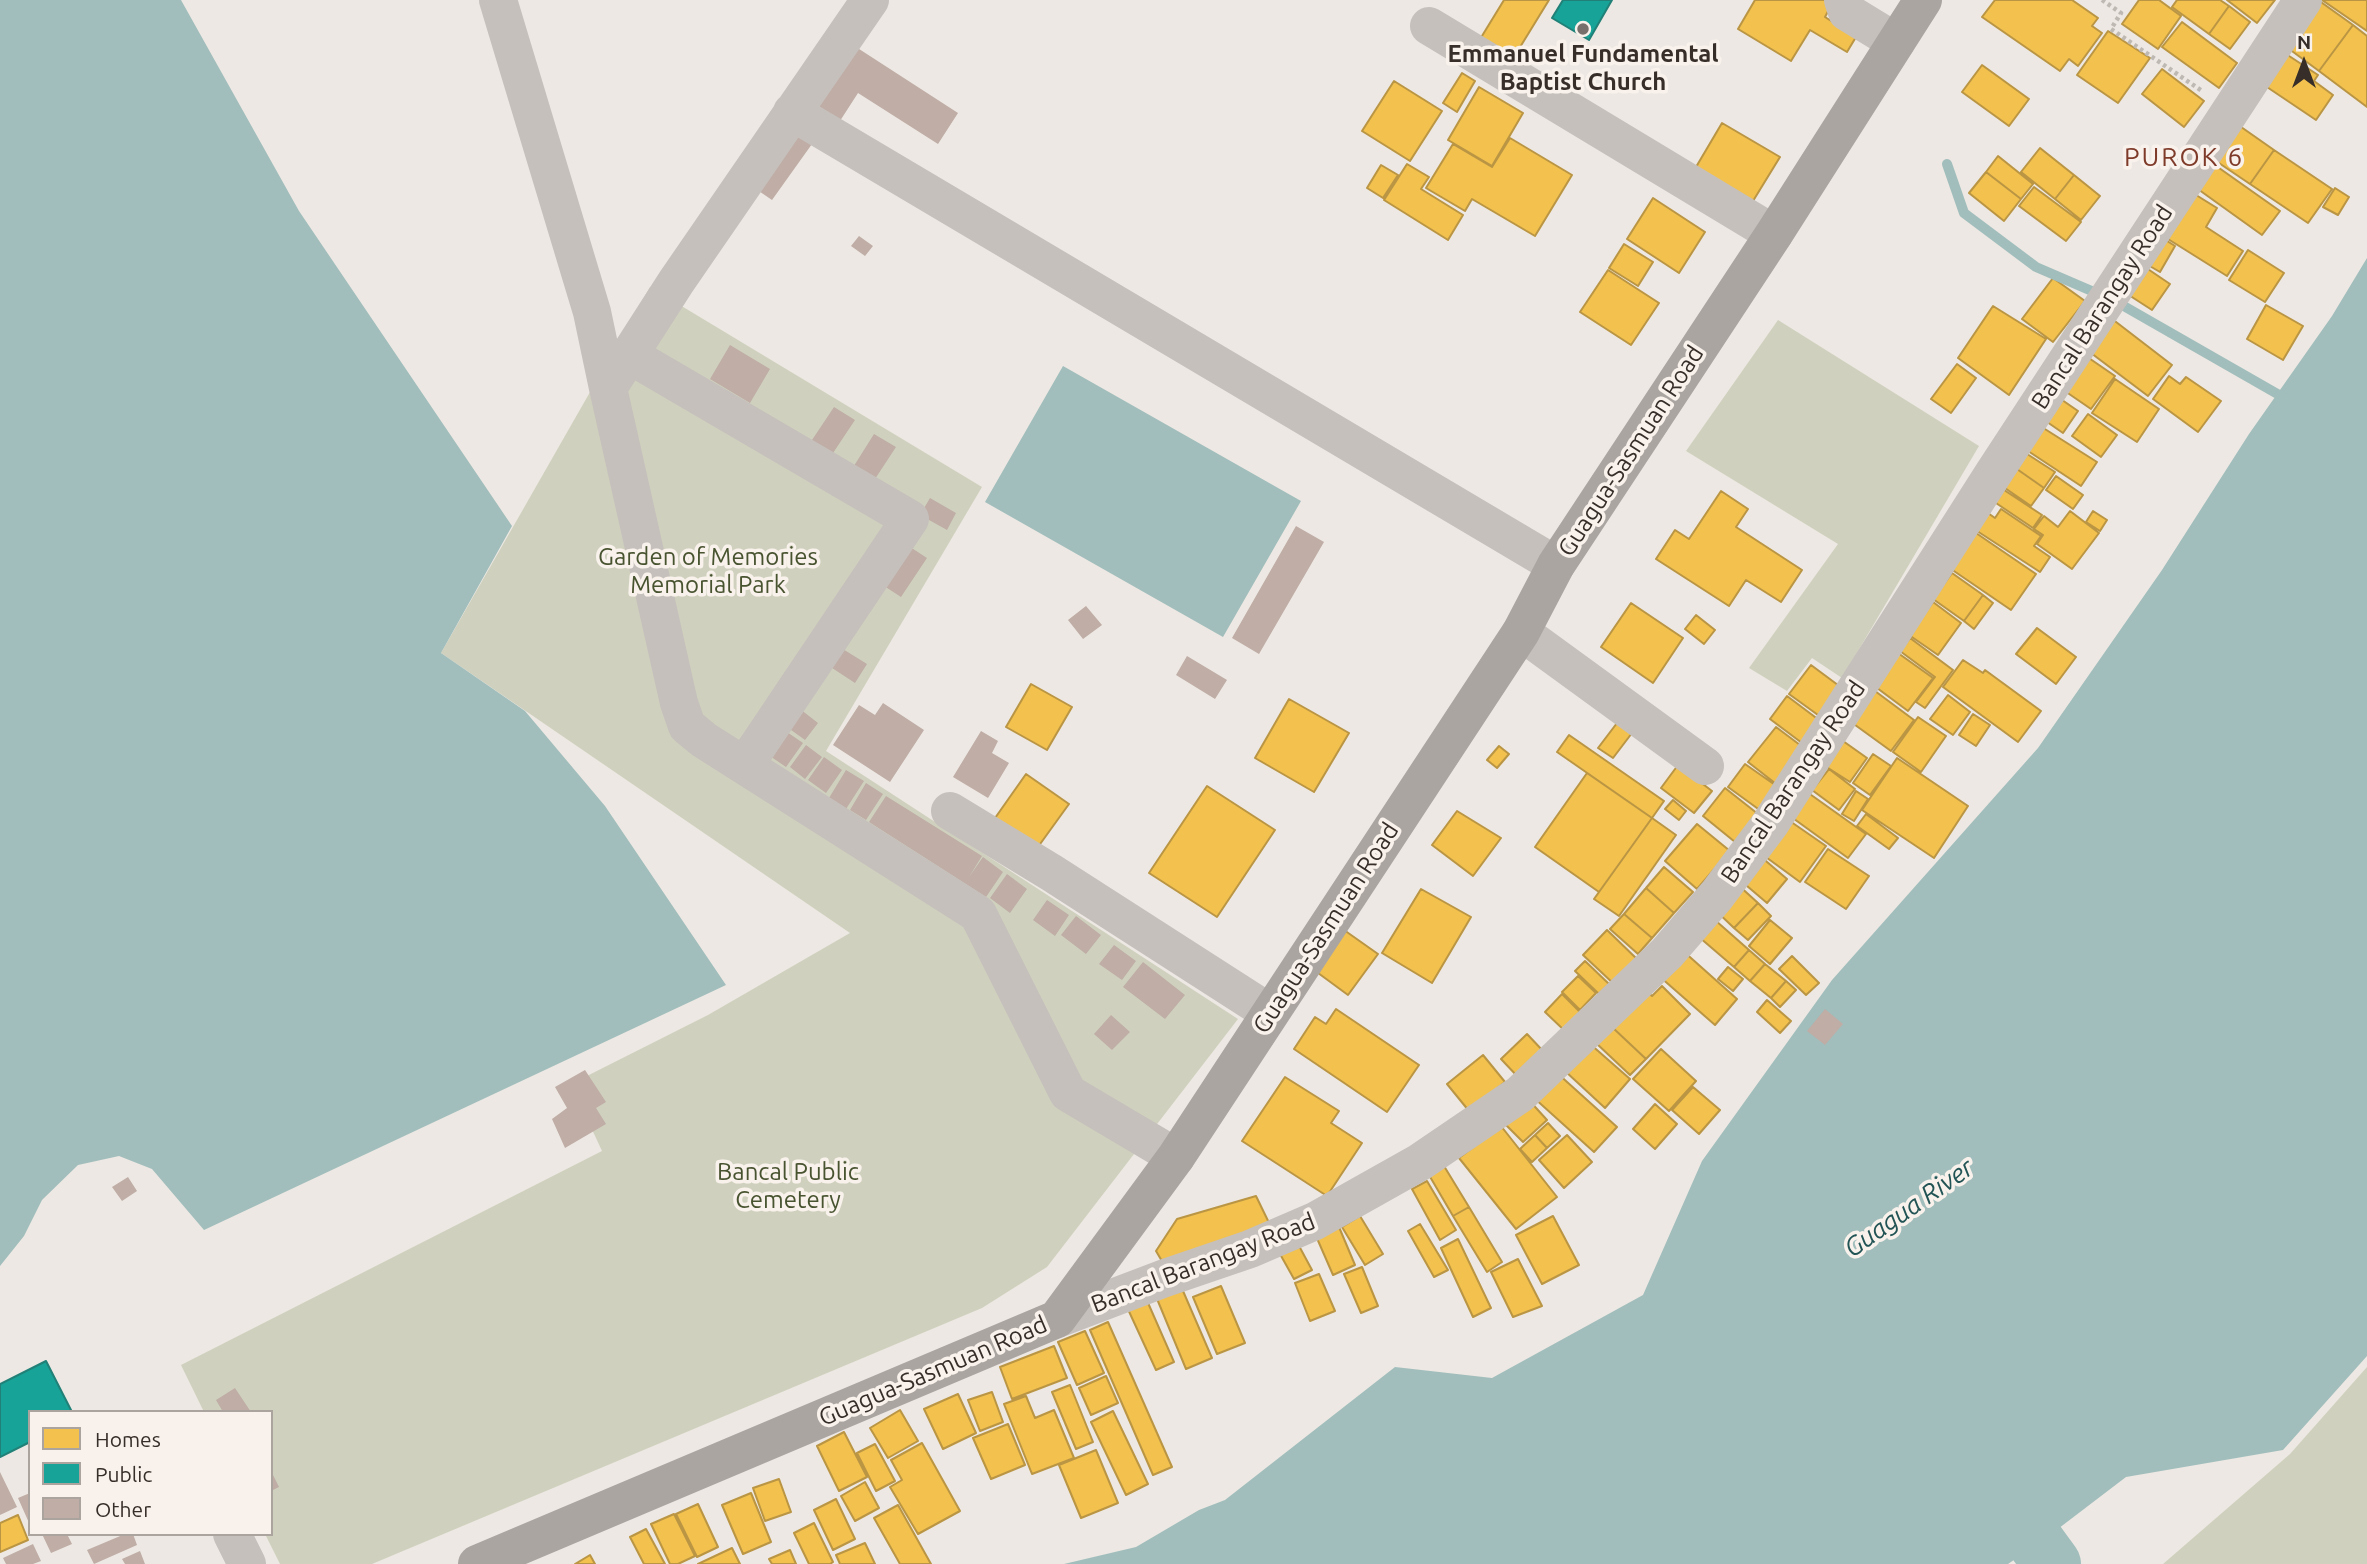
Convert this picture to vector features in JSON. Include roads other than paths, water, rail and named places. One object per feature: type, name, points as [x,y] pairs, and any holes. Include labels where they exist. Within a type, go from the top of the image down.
[{"type":"main road","name":"Guagua-Sasmuan Road","points":[[477,1564],[1057,1320],[1176,1157],[1521,632],[1556,565],[1774,234],[1923,0]]},
{"type":"street","points":[[498,0],[592,312],[679,703],[687,726],[704,740],[978,914],[1068,1093],[1176,1157]]},
{"type":"street","points":[[608,388],[677,282],[870,0]]},
{"type":"street","points":[[1843,0],[1847,12],[1896,43]]},
{"type":"street","name":"Bancal Barangay Road","points":[[1057,1320],[1165,1278],[1250,1249],[1315,1221],[1420,1162],[1520,1094],[1583,1037],[1667,953],[1717,895],[1770,824],[2107,299],[2303,0]]},
{"type":"street","points":[[1429,26],[1774,234]]},
{"type":"street","points":[[792,112],[1556,565]]},
{"type":"street","points":[[631,356],[909,519],[745,765]]},
{"type":"street","points":[[1521,632],[1705,766]]},
{"type":"street","points":[[950,811],[1270,1013]]},
{"type":"street","points":[[233,1536],[247,1564]]},
{"type":"water","points":[[0,0],[181,0],[299,211],[512,526],[441,653],[525,711],[605,806],[726,985],[204,1230],[152,1169],[119,1156],[78,1165],[42,1200],[24,1236],[0,1266]]},
{"type":"water","name":"Guagua River","points":[[2367,258],[2367,1356],[2283,1450],[2126,1477],[2008,1564],[1064,1564],[1136,1547],[1199,1510],[1225,1500],[1395,1367],[1492,1378],[1643,1295],[1702,1161],[1832,980],[2038,748],[2162,570],[2249,434],[2332,316]]},
{"type":"water","points":[[1063,366],[1301,501],[1223,637],[985,502]]},
{"type":"waterway","points":[[1947,164],[1964,213],[2036,267],[2101,295]]},
{"type":"waterway","points":[[2115,301],[2288,400]]},
{"type":"waterway","points":[[1990,1479],[2052,1564]]},
{"type":"place","name":"Emmanuel Fundamental Baptist Church","points":[[1583,29]]},
{"type":"district","name":"PUROK 6","points":[[2184,157]]},
{"type":"park label","name":"Garden of Memories Memorial Park","points":[[708,571]]},
{"type":"park label","name":"Bancal Public Cemetery","points":[[788,1186]]}]
